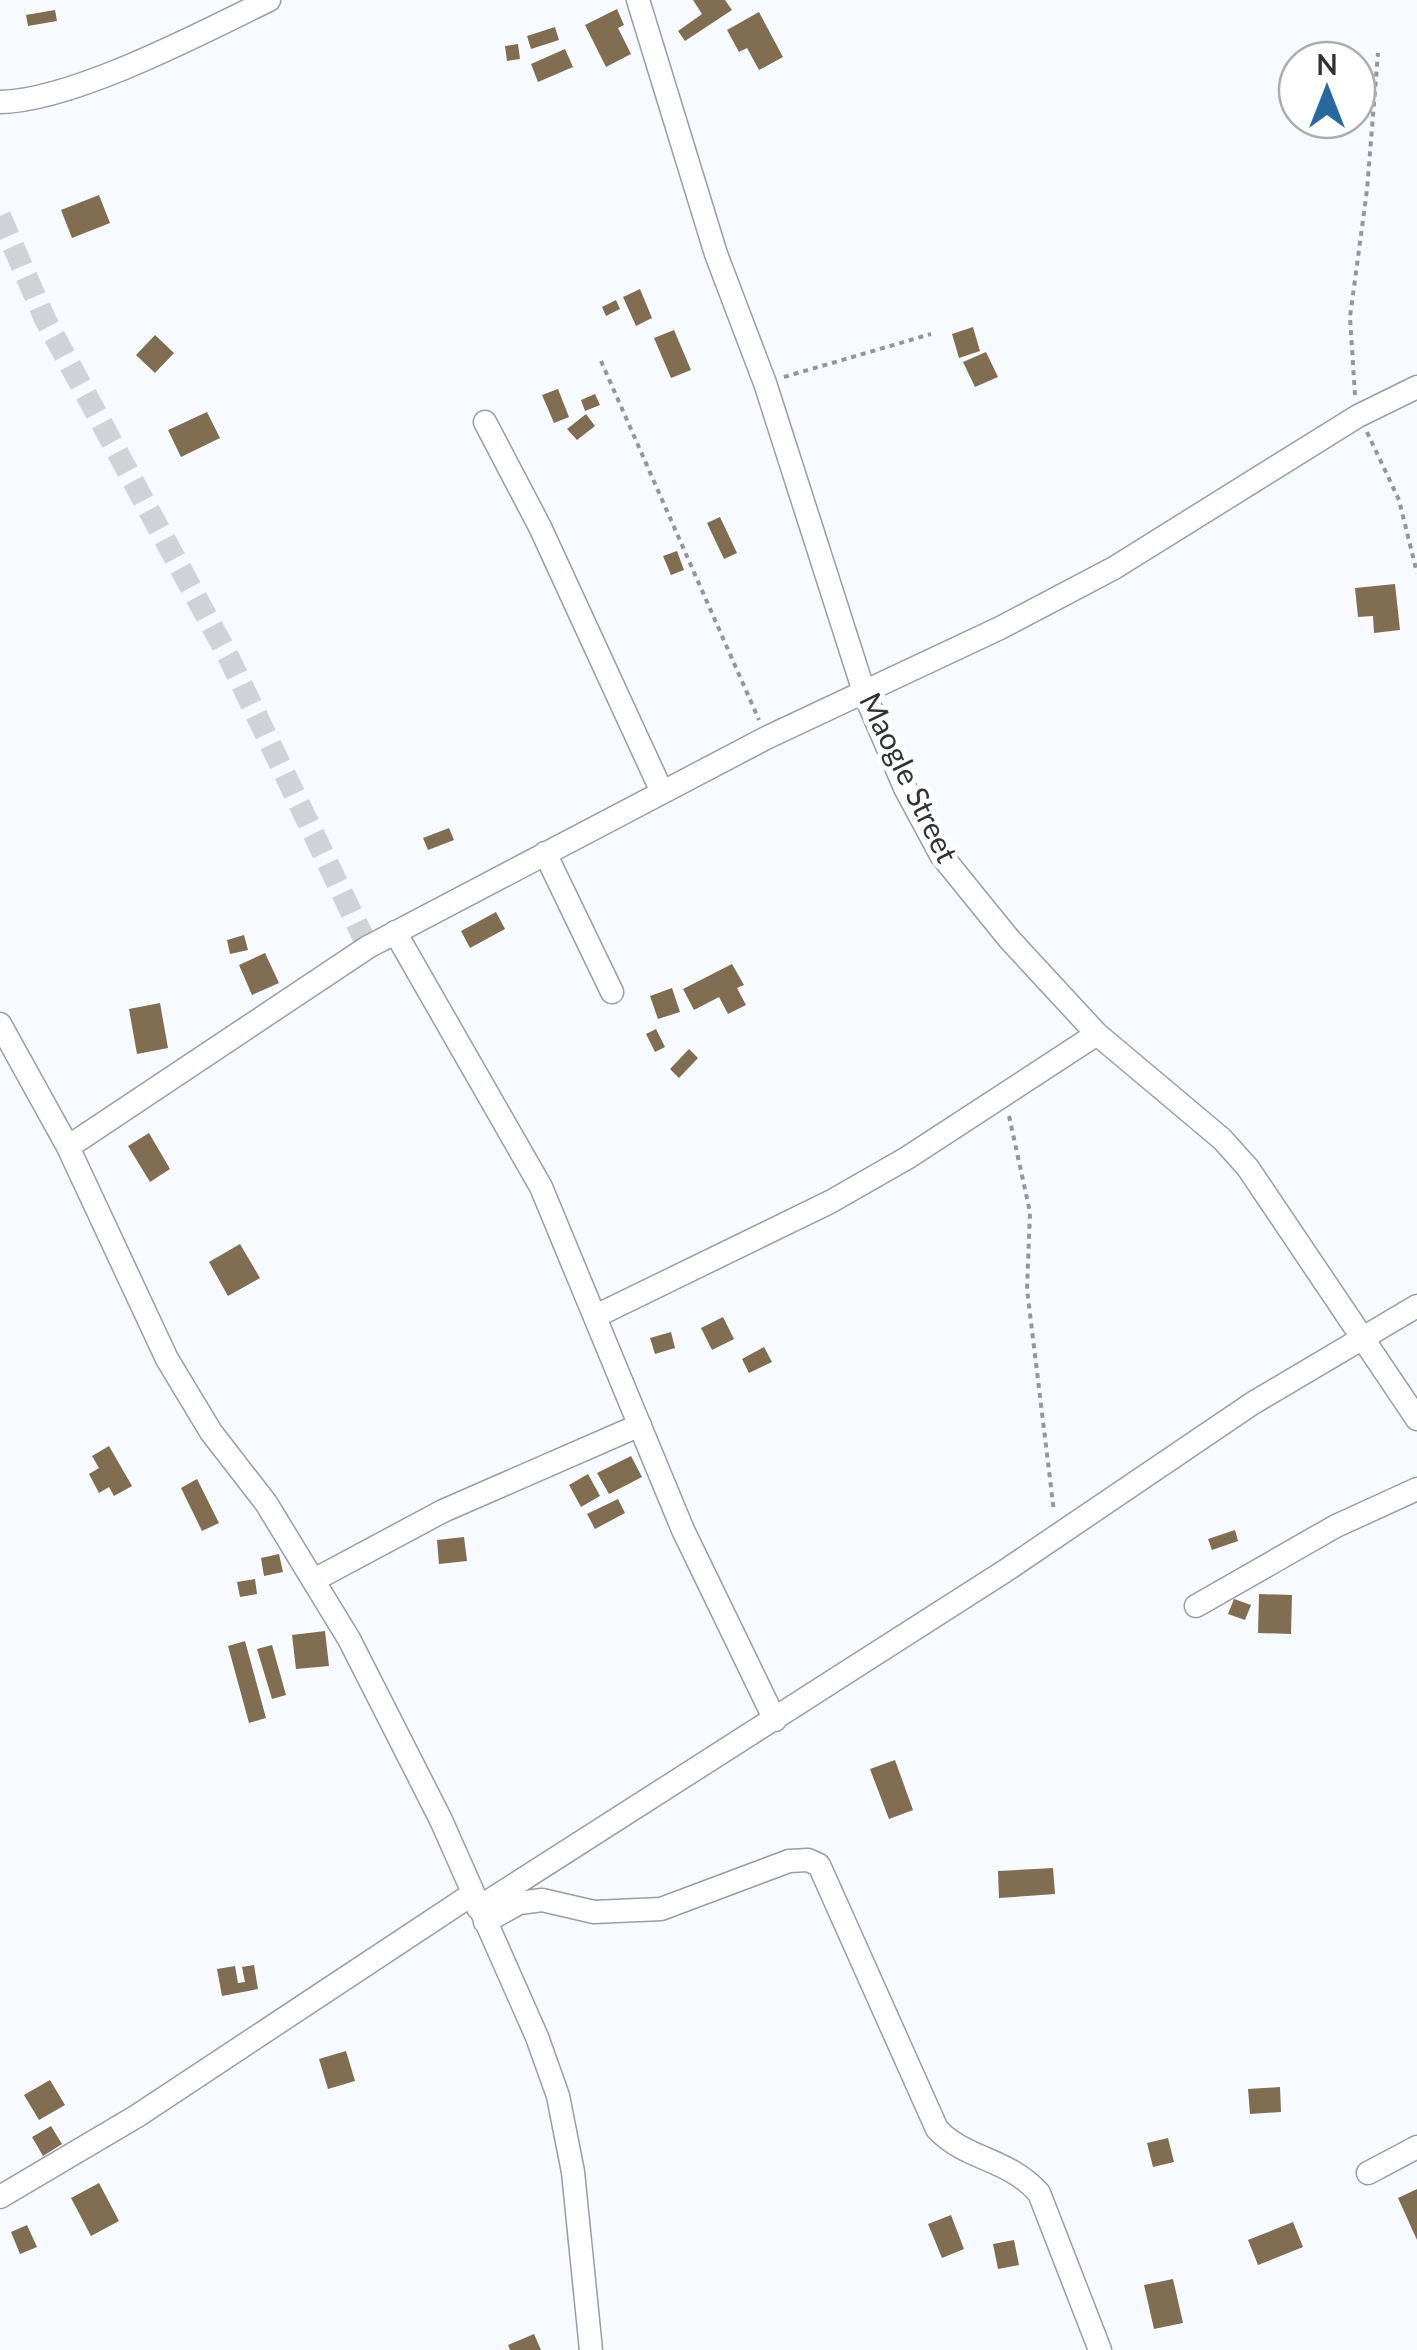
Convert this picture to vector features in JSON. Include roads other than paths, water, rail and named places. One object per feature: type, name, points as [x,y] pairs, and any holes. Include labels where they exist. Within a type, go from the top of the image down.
[{"type":"street","points":[[0,102],[47,94],[103,74],[269,0]]},
{"type":"street","name":"Maogle Street","points":[[638,0],[716,254],[765,383],[864,695],[941,855],[973,898],[1097,1034],[1222,1139],[1248,1168],[1417,1418]]},
{"type":"street","points":[[68,1147],[396,932],[766,738],[864,695],[1114,568],[1358,416],[1417,388]]},
{"type":"street","points":[[486,422],[540,527],[662,792]]},
{"type":"street","points":[[545,853],[612,992]]},
{"type":"street","points":[[396,932],[542,1187],[691,1547],[774,1720]]},
{"type":"street","points":[[0,1024],[68,1147],[168,1359],[211,1432],[266,1503],[314,1580],[441,1820],[538,2037],[558,2096],[573,2172],[591,2350]]},
{"type":"street","points":[[598,1315],[830,1202],[908,1158],[1097,1034]]},
{"type":"street","points":[[0,2197],[478,1908],[774,1720],[1253,1403],[1417,1306]]},
{"type":"street","points":[[314,1580],[443,1511],[640,1425]]},
{"type":"street","points":[[1196,1606],[1336,1526],[1417,1489]]},
{"type":"street","points":[[478,1908],[542,1900],[594,1912],[661,1909],[790,1862],[808,1860],[820,1866],[937,2129],[948,2141],[1022,2174],[1039,2193],[1100,2350]]},
{"type":"street","points":[[1368,2173],[1417,2147]]},
{"type":"tunnel","points":[[0,216],[45,319],[228,656],[368,947]]}]
